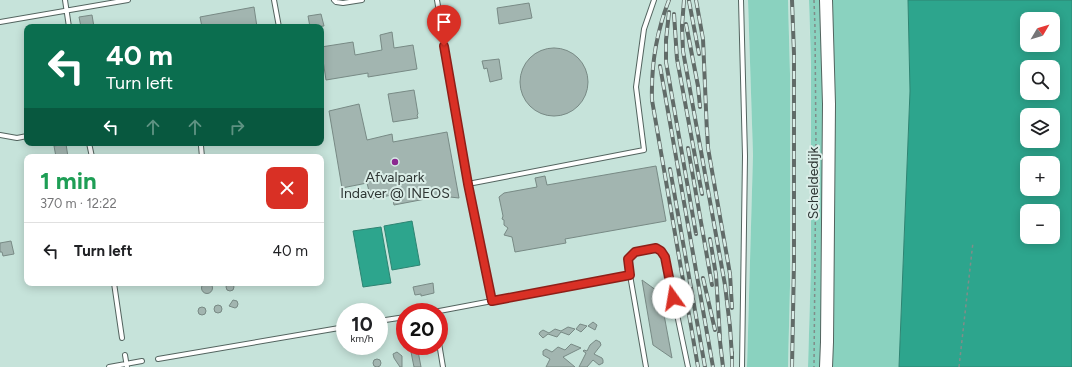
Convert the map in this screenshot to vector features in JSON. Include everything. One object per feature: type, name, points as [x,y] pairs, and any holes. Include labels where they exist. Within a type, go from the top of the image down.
[{"type":"street","name":"Scheldedijk","points":[[826,0],[829,112],[828,334],[826,367]]},
{"type":"lane","points":[[65,0],[68,24]]},
{"type":"lane","points":[[0,22],[128,0]]},
{"type":"lane","points":[[274,0],[278,24]]},
{"type":"lane","points":[[334,0],[336,2],[343,3],[362,0]]},
{"type":"lane","points":[[437,0],[468,184],[492,301]]},
{"type":"lane","points":[[468,184],[644,150],[636,87],[644,29],[654,0]]},
{"type":"lane","points":[[741,0],[745,156],[742,367]]},
{"type":"lane","points":[[0,135],[17,138],[24,137]]},
{"type":"lane","points":[[646,367],[628,259],[635,252],[656,248],[661,251],[665,257],[688,367]]},
{"type":"lane","points":[[448,309],[630,275]]},
{"type":"lane","points":[[114,286],[122,338]]},
{"type":"lane","points":[[158,359],[336,329]]},
{"type":"lane","points":[[124,355],[126,365]]},
{"type":"lane","points":[[441,355],[443,367]]},
{"type":"lane","points":[[109,367],[142,361]]},
{"type":"path","points":[[814,0],[816,148],[814,367]]},
{"type":"path","points":[[959,367],[973,242]]},
{"type":"shaded area","points":[[0,0],[748,0],[753,155],[747,367],[0,367]]},
{"type":"shaded area","points":[[748,0],[788,0],[790,74],[790,286],[788,367],[747,367],[753,155]]},
{"type":"shaded area","points":[[788,0],[809,0],[811,64],[811,266],[808,367],[788,367],[790,286],[790,74]]},
{"type":"shaded area","points":[[809,0],[908,0],[910,91],[899,367],[808,367],[811,266],[811,64]]},
{"type":"shaded area","points":[[908,0],[1072,0],[1072,367],[899,367],[910,91]]},
{"type":"shaded area","points":[[412,221],[420,265],[392,270],[384,226]]},
{"type":"shaded area","points":[[381,227],[391,283],[363,287],[353,231]]},
{"type":"building","points":[[529,3],[532,18],[499,24],[497,8]]},
{"type":"building","points":[[254,7],[257,24],[201,24],[200,17]]},
{"type":"building","points":[[321,14],[324,24],[309,24],[308,16]]},
{"type":"building","points":[[92,15],[94,24],[80,24],[79,17]]},
{"type":"building","points":[[392,32],[394,48],[413,45],[417,69],[368,77],[368,73],[326,80],[324,67],[324,47],[353,42],[355,55],[382,50],[380,35]]},
{"type":"building","points":[[554,48],[567,51],[578,58],[585,69],[588,82],[585,95],[578,106],[567,113],[554,116],[541,113],[530,106],[523,95],[520,82],[523,69],[530,58],[541,51]]},
{"type":"building","points":[[499,59],[502,79],[490,82],[487,68],[484,69],[482,61]]},
{"type":"building","points":[[414,90],[418,118],[393,122],[388,94]]},
{"type":"building","name":"Afvalpark Indaver @ INEOS","points":[[359,104],[367,140],[392,134],[393,142],[447,132],[459,198],[441,196],[394,205],[392,195],[371,199],[367,183],[342,188],[329,111]]},
{"type":"building","points":[[54,146],[66,146],[68,154],[55,154]]},
{"type":"building","points":[[656,166],[666,221],[565,239],[566,243],[515,252],[512,237],[504,235],[508,228],[504,225],[504,220],[502,219],[503,216],[499,197],[504,193],[537,187],[535,178],[545,176],[547,185]]},
{"type":"building","points":[[11,241],[14,254],[3,256],[2,252],[0,252],[0,243]]},
{"type":"building","points":[[642,280],[660,293],[672,358],[653,345]]},
{"type":"building","points":[[433,283],[434,293],[421,296],[421,294],[415,295],[413,287]]},
{"type":"building","points":[[202,286],[212,286],[211,292],[203,292]]},
{"type":"building","points":[[226,286],[234,286],[232,291],[228,291],[226,289]]},
{"type":"building","points":[[233,300],[237,301],[238,304],[235,308],[229,306]]},
{"type":"building","points":[[216,305],[220,305],[222,309],[220,313],[216,313],[214,311],[214,307]]},
{"type":"building","points":[[200,307],[204,307],[206,311],[204,315],[200,315],[198,313],[198,309]]},
{"type":"building","points":[[593,322],[597,325],[595,330],[588,326]]},
{"type":"building","points":[[580,324],[587,326],[581,332],[576,329]]},
{"type":"building","points":[[568,327],[575,329],[569,335],[561,332],[557,337],[548,334],[543,338],[539,334],[543,330],[549,333],[555,329],[561,331]]},
{"type":"building","points":[[596,340],[600,342],[601,345],[594,354],[602,358],[603,363],[599,365],[593,360],[587,367],[579,367],[586,353],[583,351],[587,351],[590,345]]},
{"type":"building","points":[[571,344],[581,348],[563,357],[575,367],[546,367],[550,359],[543,355],[543,351],[546,349],[552,352],[558,347],[565,350]]},
{"type":"building","points":[[396,352],[396,355],[402,356],[402,367],[400,367],[393,354]]},
{"type":"building","points":[[412,355],[419,355],[421,367],[414,367]]},
{"type":"building","points":[[375,359],[379,359],[381,363],[379,367],[375,367],[373,365],[373,361]]},
{"type":"railway","points":[[669,0],[664,12],[655,49],[652,74],[652,100],[698,367]]},
{"type":"railway","points":[[684,0],[682,26],[683,51],[725,285],[732,357]]},
{"type":"railway","points":[[696,0],[703,39],[707,133]]},
{"type":"railway","points":[[792,0],[794,54],[794,261],[792,367]]},
{"type":"railway","points":[[689,1],[699,54]]},
{"type":"railway","points":[[669,12],[666,40],[666,62],[696,234]]},
{"type":"railway","points":[[674,14],[677,59],[702,194]]},
{"type":"railway","points":[[686,24],[698,86],[700,107]]},
{"type":"railway","points":[[660,66],[713,367]]},
{"type":"railway","points":[[707,128],[708,148],[730,274],[732,308]]},
{"type":"railway","points":[[688,148],[712,285]]},
{"type":"railway","points":[[670,169],[705,367]]},
{"type":"railway","points":[[710,239],[716,275],[720,338]]},
{"type":"railway","points":[[703,278],[715,330]]},
{"type":"railway","points":[[719,333],[723,367]]},
{"type":"railway","points":[[732,352],[732,367]]},
{"type":"place","name":"Afvalpark Indaver @ INEOS","points":[[395,162]]},
{"type":"route","points":[[444,46],[468,184],[492,301],[630,275],[628,259],[635,252],[656,248],[661,251],[665,257],[673,298]]}]
